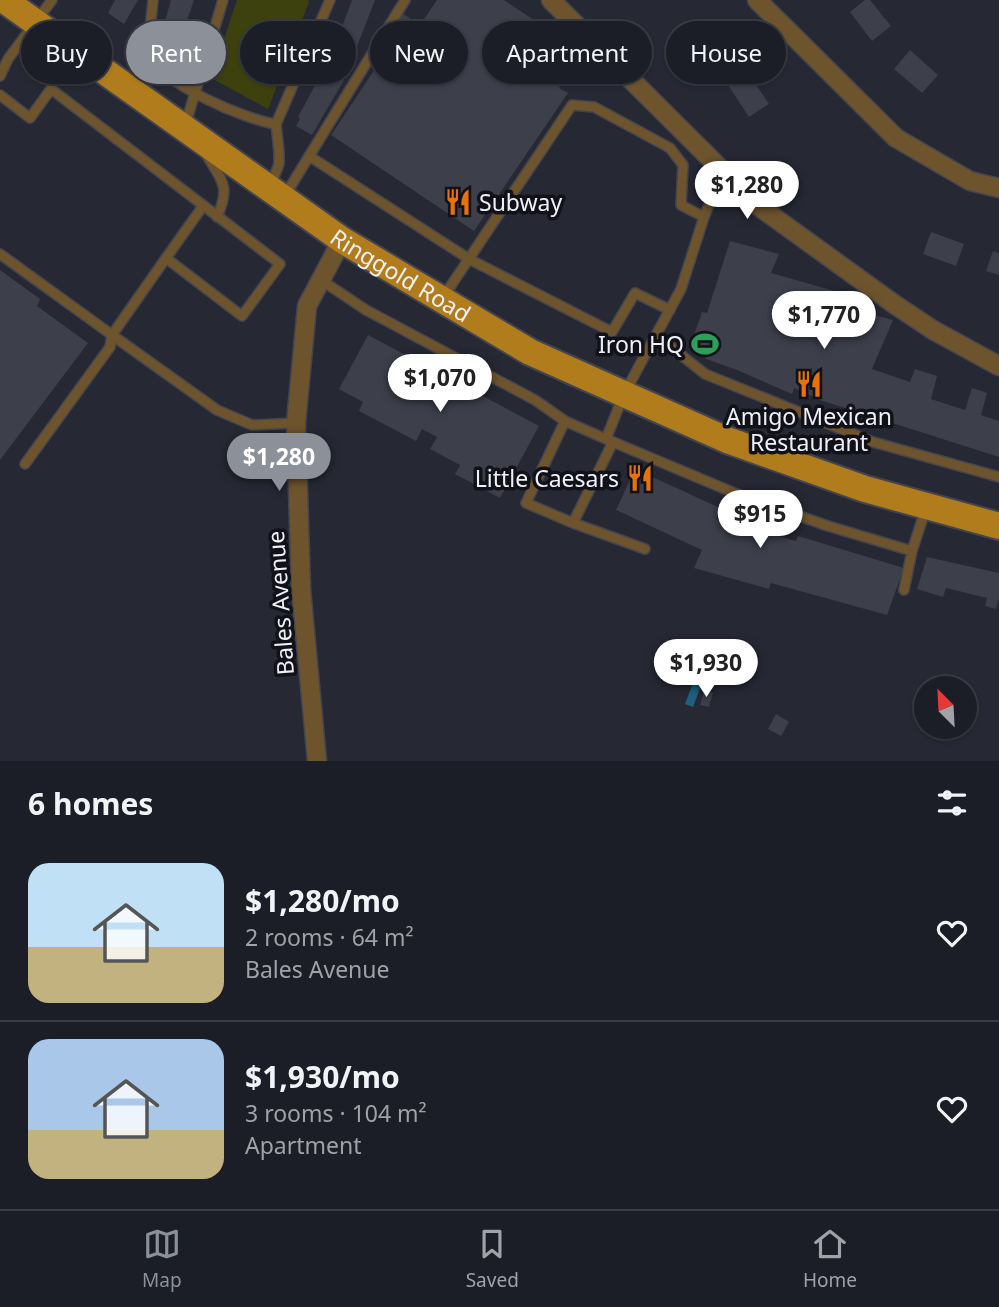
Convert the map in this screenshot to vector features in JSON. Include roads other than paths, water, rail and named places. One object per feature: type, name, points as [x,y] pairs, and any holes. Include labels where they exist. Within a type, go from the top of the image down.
[{"type":"main road","name":"Ringgold Road","points":[[4,0],[33,21]]},
{"type":"main road","name":"Ringgold Road","points":[[112,77],[342,240],[530,352],[727,440],[864,489],[999,526]]},
{"type":"street","points":[[551,0],[757,205],[894,304],[945,337],[999,366]]},
{"type":"street","points":[[757,0],[896,138],[970,181],[999,188]]},
{"type":"street","name":"Bales Avenue","points":[[317,761],[301,589],[296,423],[307,306],[342,240]]},
{"type":"lane","points":[[37,21],[52,0]]},
{"type":"lane","points":[[153,0],[150,51],[160,69],[195,92],[246,117],[275,124]]},
{"type":"lane","points":[[216,232],[225,200],[225,187],[189,131],[195,92],[223,0]]},
{"type":"lane","points":[[276,193],[279,143],[275,124],[330,0]]},
{"type":"lane","points":[[276,193],[309,156],[404,0]]},
{"type":"lane","points":[[0,76],[8,59],[21,42]]},
{"type":"lane","points":[[0,95],[30,118],[51,89],[280,264],[242,316],[209,285],[166,258]]},
{"type":"lane","points":[[441,301],[572,105],[594,107],[670,148],[683,165],[681,205],[704,217]]},
{"type":"lane","points":[[309,156],[469,259],[612,332],[635,293],[670,310]]},
{"type":"lane","points":[[573,523],[609,440],[624,394],[681,289],[704,217],[714,193],[727,174]]},
{"type":"lane","points":[[25,464],[110,348],[112,335],[203,206]]},
{"type":"lane","points":[[237,247],[244,237]]},
{"type":"lane","points":[[0,254],[216,410],[251,425],[296,423]]},
{"type":"lane","points":[[321,280],[366,310],[535,400],[565,421],[780,510],[912,551]]},
{"type":"lane","points":[[656,335],[705,374],[873,442],[999,477]]},
{"type":"lane","points":[[565,421],[526,503],[645,549]]},
{"type":"lane","points":[[904,590],[912,551],[927,506]]},
{"type":"water","points":[[693,683],[701,686],[693,707],[685,704]]},
{"type":"place","name":"Subway","points":[[458,202]]},
{"type":"place","name":"Iron HQ","points":[[705,344]]},
{"type":"place","name":"Amigo Mexican Restaurant","points":[[809,384]]},
{"type":"place","name":"Little Caesars","points":[[640,478]]}]
